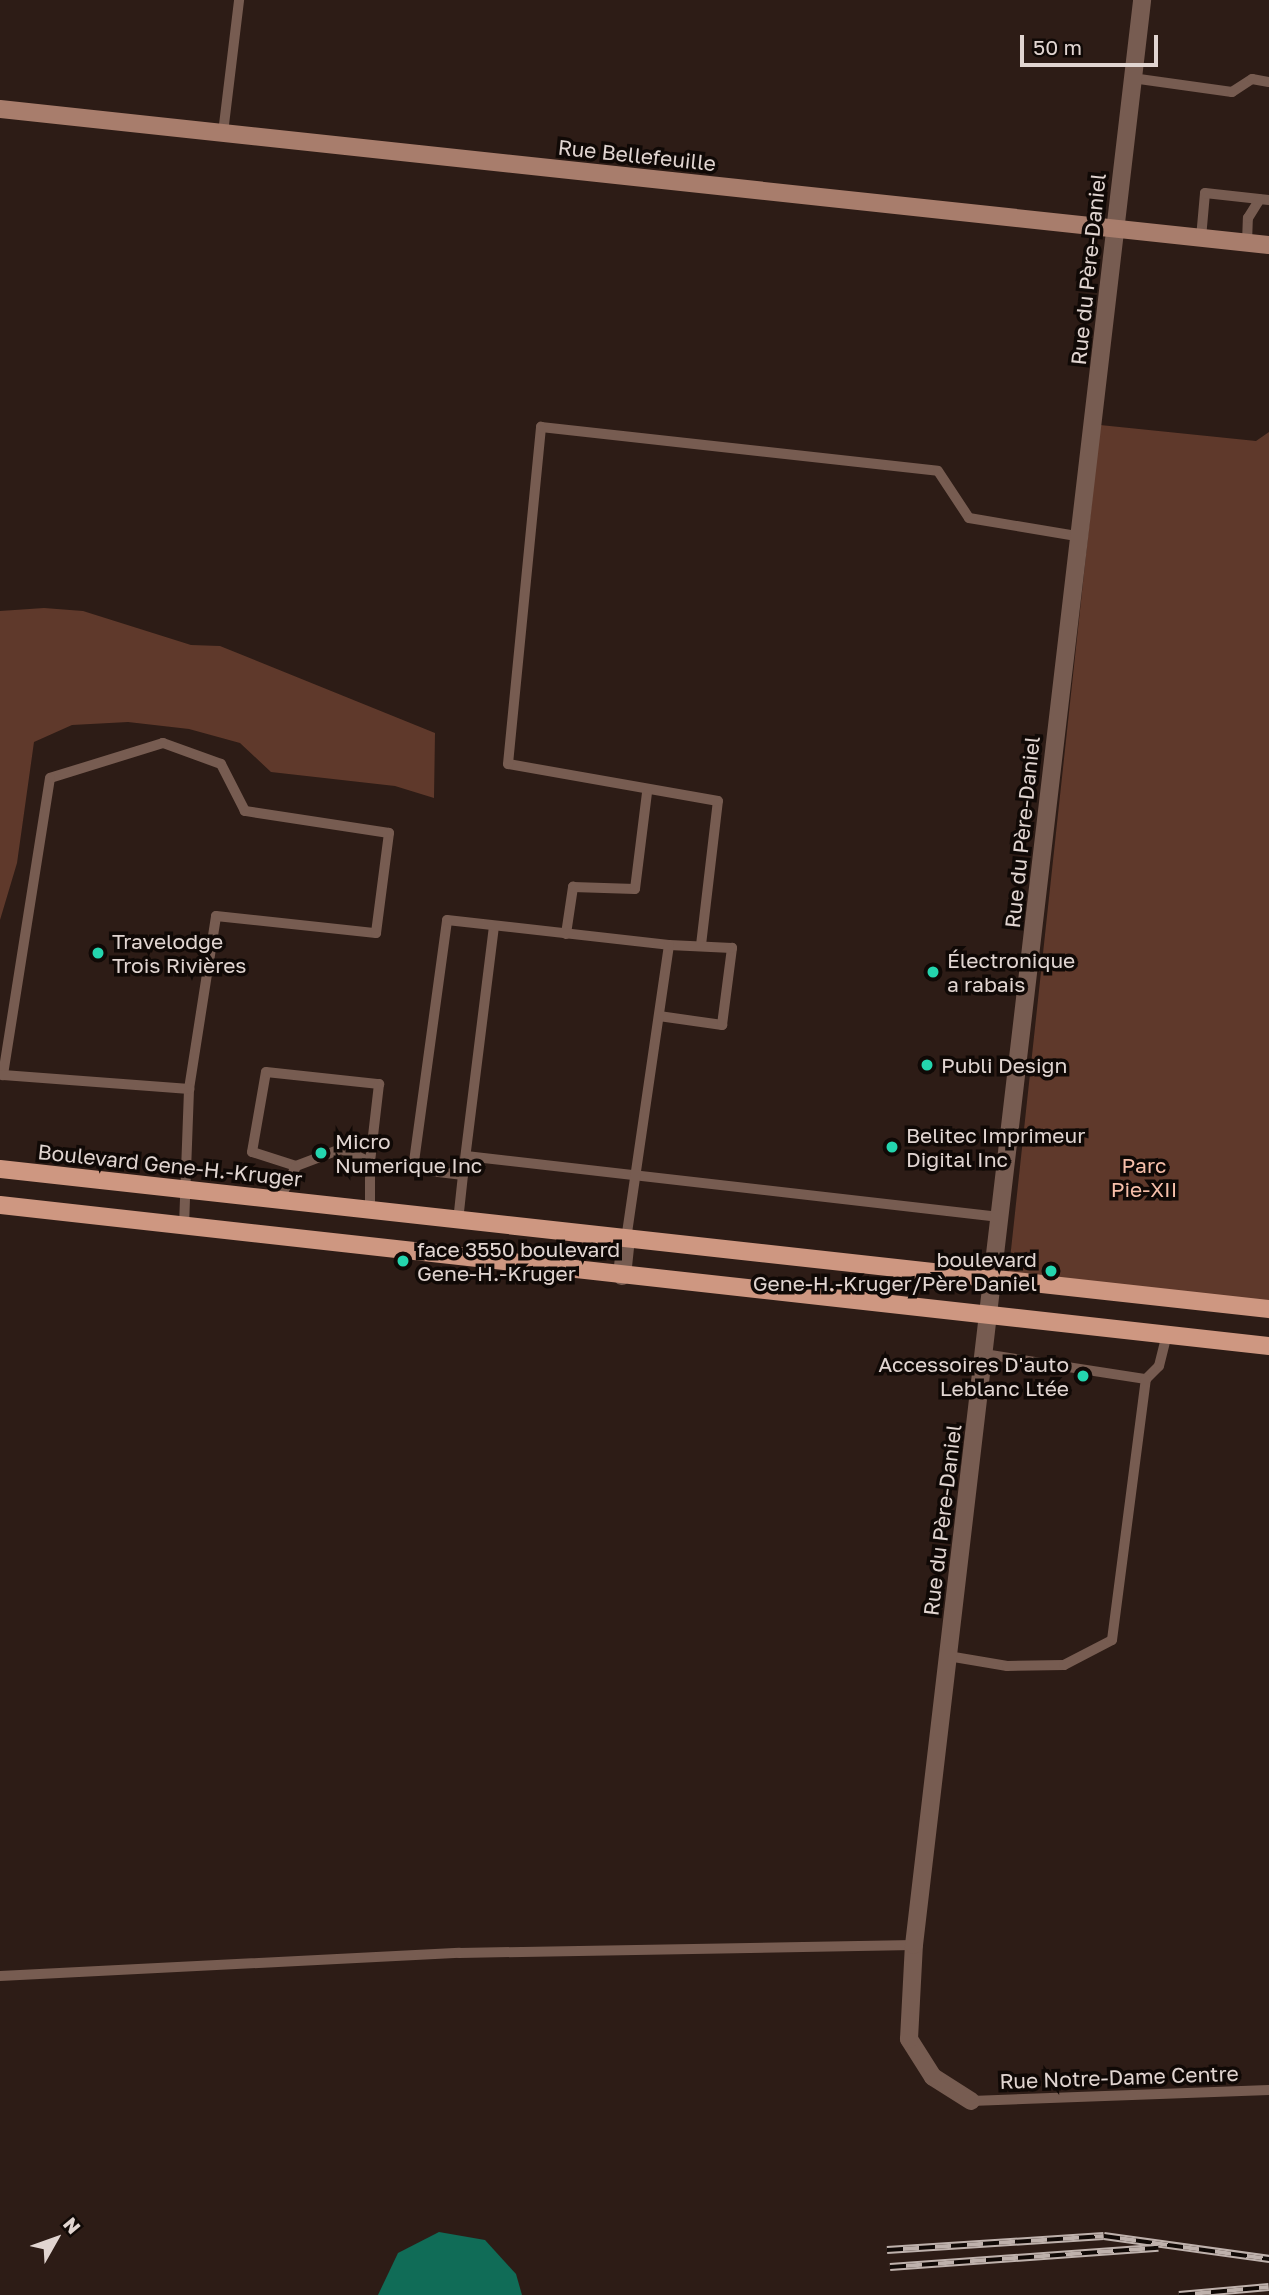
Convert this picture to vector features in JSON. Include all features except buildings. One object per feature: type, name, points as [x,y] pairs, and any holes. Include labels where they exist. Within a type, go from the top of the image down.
[{"type":"main road","name":"Boulevard Gene-H.-Kruger","points":[[0,1169],[993,1282],[1269,1309]]},
{"type":"main road","points":[[0,1205],[1269,1346]]},
{"type":"street","name":"Rue du Père-Daniel","points":[[971,2101],[933,2077],[909,2039],[914,1945],[1082,537],[1142,0]]},
{"type":"street","name":"Rue Bellefeuille","points":[[0,109],[1269,245]]},
{"type":"street","points":[[622,1276],[626,1240]]},
{"type":"lane","points":[[223,133],[239,0]]},
{"type":"lane","points":[[1132,78],[1232,92],[1252,79],[1269,82]]},
{"type":"lane","points":[[1201,238],[1205,193],[1265,200]]},
{"type":"lane","points":[[1247,243],[1248,218],[1265,200]]},
{"type":"lane","points":[[701,945],[718,801],[647,793],[508,764],[541,427],[938,471],[969,518],[1082,537]]},
{"type":"lane","points":[[184,1226],[181,1189],[189,1089],[216,916],[376,933],[389,833],[245,811],[221,764],[163,743],[50,778],[3,1075],[189,1089]]},
{"type":"lane","points":[[566,934],[573,887],[635,889],[647,793]]},
{"type":"lane","points":[[463,1175],[413,1169],[447,920],[669,945],[732,948],[722,1025],[659,1016]]},
{"type":"lane","points":[[458,1221],[494,927]]},
{"type":"lane","points":[[626,1240],[669,945]]},
{"type":"lane","points":[[370,1162],[341,1149],[296,1166],[252,1152],[266,1072],[379,1084],[370,1162],[370,1211]]},
{"type":"lane","points":[[466,1156],[1000,1217]]},
{"type":"lane","points":[[279,1200],[296,1166]]},
{"type":"lane","points":[[948,1656],[1007,1666],[1064,1665],[1112,1640],[1146,1379],[1159,1366],[1167,1335]]},
{"type":"lane","points":[[984,1354],[1146,1379]]},
{"type":"lane","points":[[0,1976],[459,1953],[914,1945]]},
{"type":"lane","name":"Rue Notre-Dame Centre","points":[[971,2101],[1269,2090]]},
{"type":"green space","name":"Parc Pie-XII","points":[[1100,425],[1256,441],[1269,432],[1269,1317],[1007,1287]]},
{"type":"green space","points":[[44,608],[83,611],[191,645],[220,646],[435,733],[434,798],[395,786],[271,772],[240,743],[189,729],[128,722],[72,725],[34,742],[17,863],[0,920],[0,611]]},
{"type":"shaded area","points":[[439,2232],[485,2240],[516,2274],[522,2295],[378,2295],[398,2253]]},
{"type":"railway","points":[[887,2250],[1104,2236],[1269,2259]]},
{"type":"railway","points":[[890,2267],[1158,2248]]},
{"type":"railway","points":[[1179,2295],[1269,2287]]},
{"type":"place","name":"Travelodge Trois Rivières","points":[[98,953]]},
{"type":"place","name":"Électronique a rabais","points":[[933,972]]},
{"type":"place","name":"Publi Design","points":[[927,1065]]},
{"type":"place","name":"Belitec Imprimeur Digital Inc","points":[[892,1147]]},
{"type":"place","name":"Micro Numerique Inc","points":[[321,1153]]},
{"type":"place","name":"face 3550 boulevard Gene-H.-Kruger","points":[[403,1261]]},
{"type":"place","name":"boulevard Gene-H.-Kruger/Père Daniel","points":[[1051,1271]]},
{"type":"place","name":"Accessoires D'auto Leblanc Ltée","points":[[1083,1376]]}]
